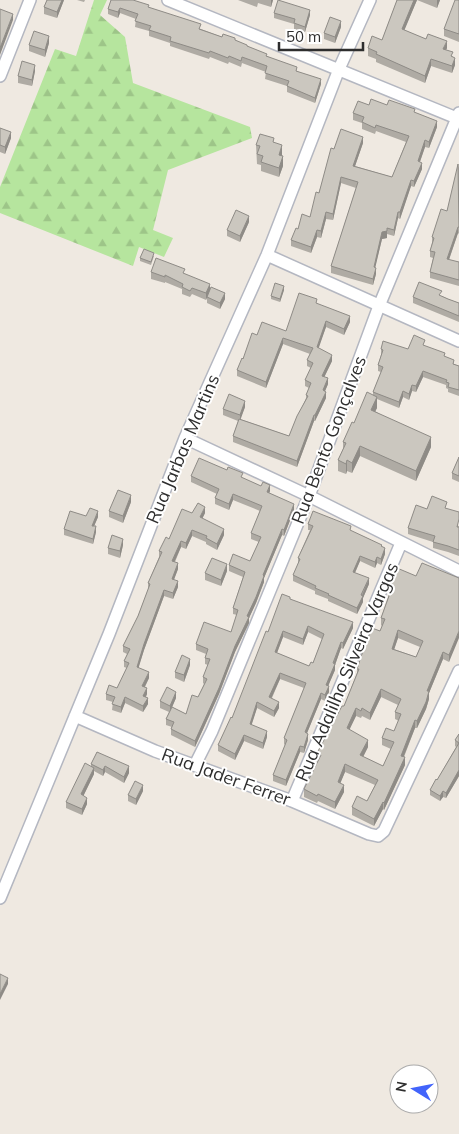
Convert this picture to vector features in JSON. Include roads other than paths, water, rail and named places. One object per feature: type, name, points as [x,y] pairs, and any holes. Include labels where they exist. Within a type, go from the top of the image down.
[{"type":"street","points":[[0,76],[30,0]]},
{"type":"street","points":[[168,0],[458,117]]},
{"type":"street","name":"Rua Jarbas Martins","points":[[0,898],[109,634],[185,438],[267,255],[339,69],[370,0]]},
{"type":"street","name":"Rua Bento Gonçalves","points":[[195,765],[212,731],[309,496],[379,306],[458,117]]},
{"type":"street","points":[[267,255],[459,341]]},
{"type":"street","points":[[185,438],[309,496],[459,571]]},
{"type":"street","name":"Rua Adalilho Silveira Vargas","points":[[292,801],[402,543]]},
{"type":"street","name":"Rua Jader Ferrer","points":[[75,716],[155,751],[292,801],[369,834],[378,836],[384,831],[459,671]]}]
